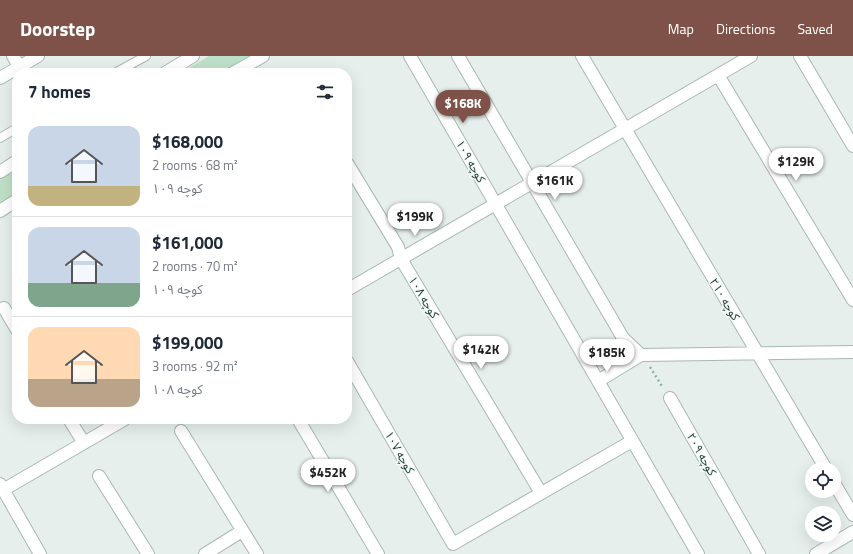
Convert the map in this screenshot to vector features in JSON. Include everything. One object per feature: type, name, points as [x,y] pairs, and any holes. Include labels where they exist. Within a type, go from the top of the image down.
[{"type":"street","points":[[18,65],[38,56]]},
{"type":"street","points":[[173,68],[193,56]]},
{"type":"street","points":[[242,68],[263,56]]},
{"type":"street","name":"۱۰۹ کوچه","points":[[410,56],[698,554]]},
{"type":"street","points":[[458,56],[531,184],[623,338],[642,355]]},
{"type":"street","name":"۲۱۰ کوچه","points":[[582,56],[822,462]]},
{"type":"street","points":[[352,287],[751,56]]},
{"type":"street","points":[[800,56],[853,146]]},
{"type":"street","points":[[0,78],[12,69]]},
{"type":"street","points":[[718,75],[853,300]]},
{"type":"street","points":[[0,172],[12,164]]},
{"type":"street","name":"۱۰۸ کوچه","points":[[352,171],[398,247],[401,259],[541,493]]},
{"type":"street","points":[[0,211],[12,203]]},
{"type":"street","points":[[4,308],[12,322]]},
{"type":"street","points":[[598,381],[642,355],[853,352]]},
{"type":"street","name":"۱۰۷ کوچه","points":[[352,370],[453,544],[541,493]]},
{"type":"street","name":"۲۰۹ کوچه","points":[[670,398],[759,554]]},
{"type":"street","points":[[73,424],[84,443]]},
{"type":"street","points":[[40,554],[2,487],[116,424]]},
{"type":"street","points":[[301,424],[378,554]]},
{"type":"street","points":[[181,431],[257,554]]},
{"type":"street","points":[[541,493],[632,441]]},
{"type":"street","points":[[100,476],[148,554]]},
{"type":"street","points":[[841,494],[853,515]]},
{"type":"street","points":[[205,554],[242,531]]},
{"type":"street","points":[[816,554],[853,532]]},
{"type":"lane","points":[[124,68],[146,56]]},
{"type":"lane","points":[[0,138],[12,131]]},
{"type":"path","points":[[642,355],[670,398]]},
{"type":"green space","points":[[209,56],[250,56],[229,68],[189,68]]},
{"type":"green space","points":[[12,173],[12,196],[0,203],[0,180]]}]
